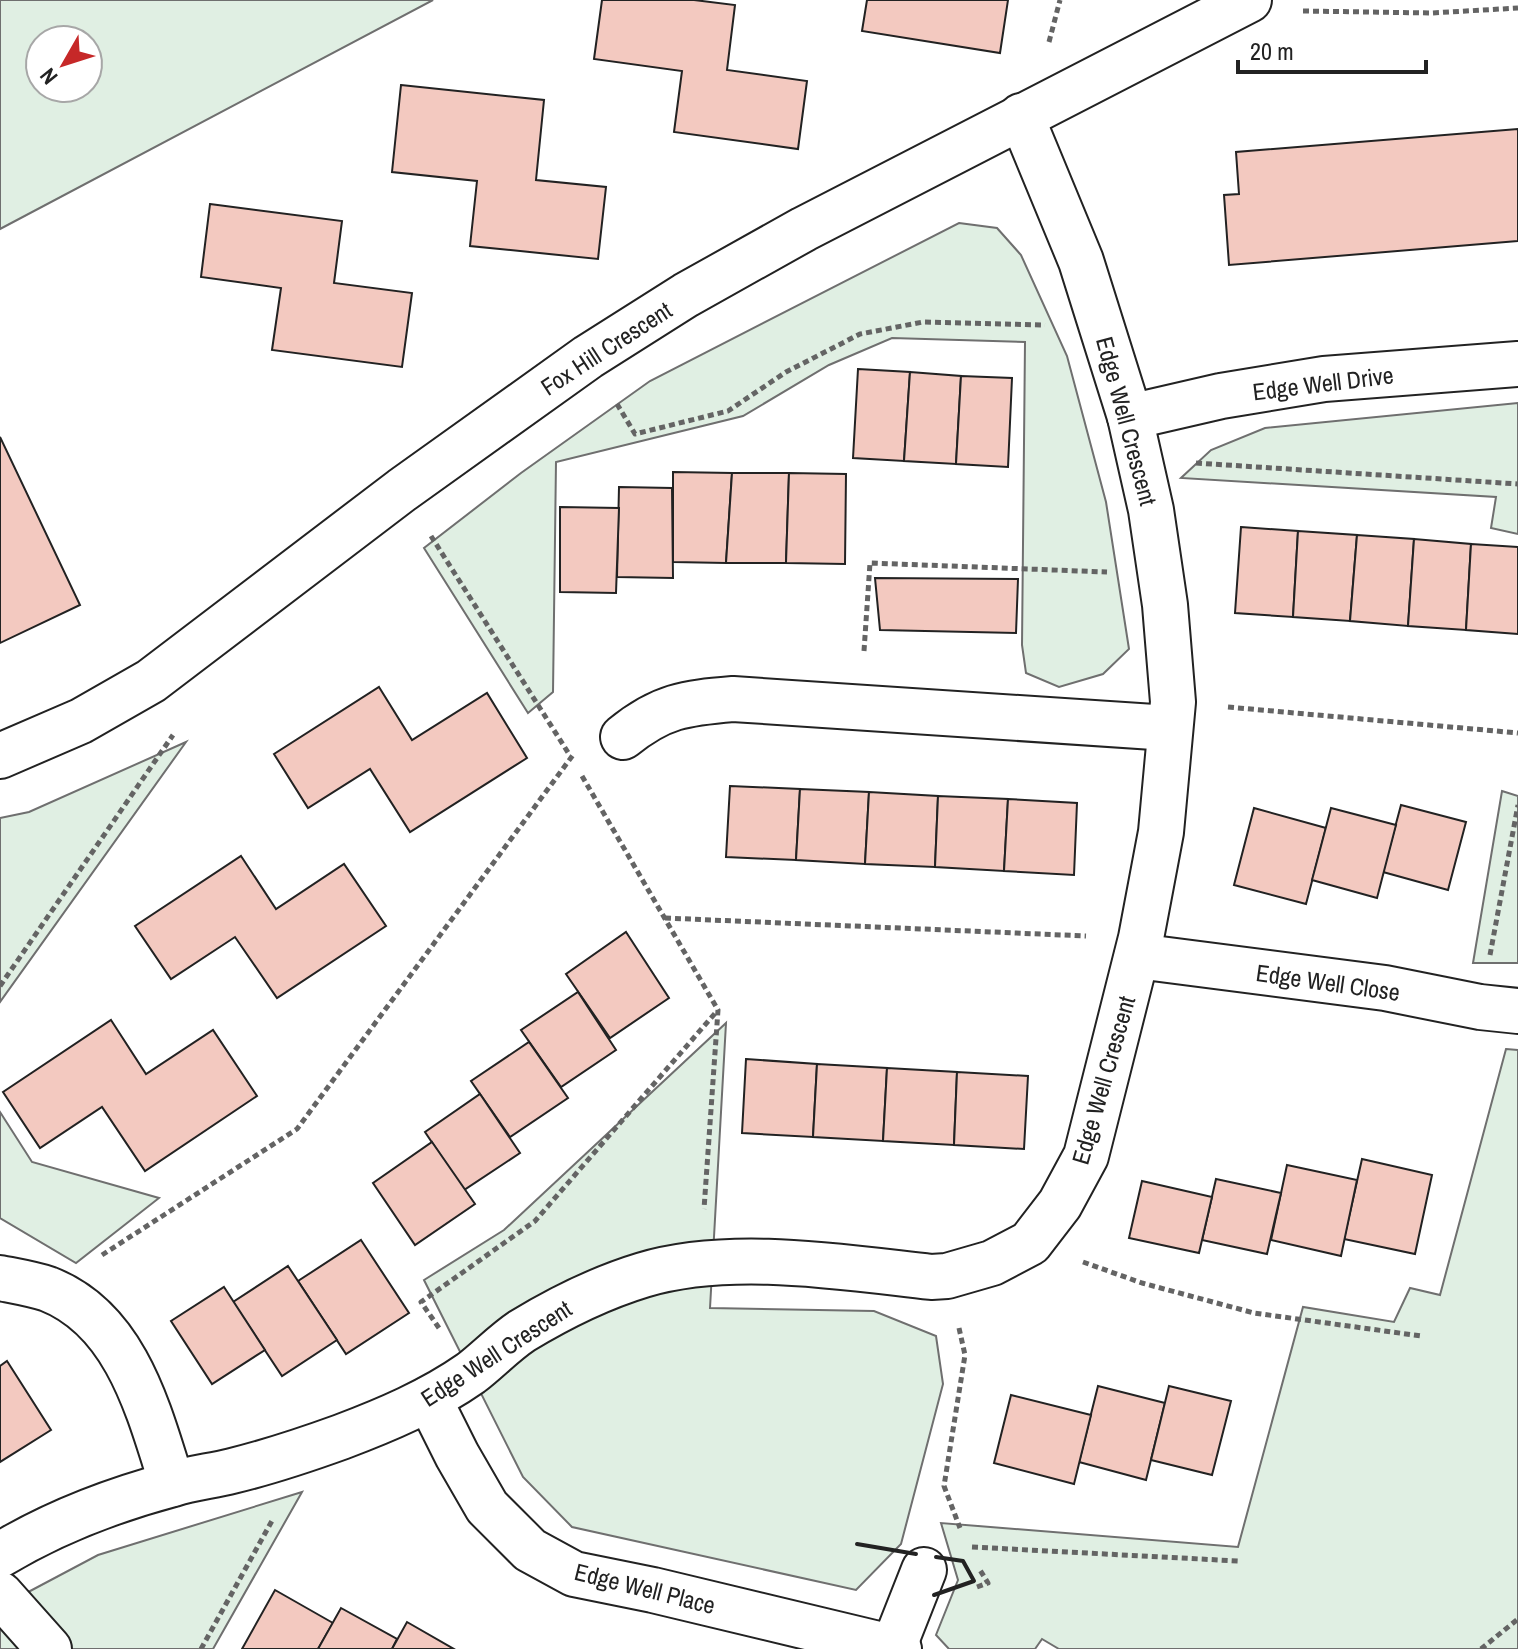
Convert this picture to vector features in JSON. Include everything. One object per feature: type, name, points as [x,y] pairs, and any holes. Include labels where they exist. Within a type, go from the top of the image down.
[{"type":"street","name":"Fox Hill Crescent","points":[[0,756],[81,721],[151,681],[402,490],[588,357],[686,295],[804,229],[1240,5]]},
{"type":"street","name":"Edge Well Crescent","points":[[0,1555],[38,1532],[172,1484],[232,1471],[311,1448],[371,1426],[429,1399],[470,1373],[520,1333],[583,1297],[644,1275],[711,1263],[819,1265],[947,1276],[992,1263],[1030,1243],[1060,1204],[1086,1156],[1139,947],[1161,832],[1171,715],[1165,605],[1151,510],[1130,417],[1081,261],[1021,116]]},
{"type":"street","name":"Edge Well Drive","points":[[1130,417],[1221,396],[1324,379],[1518,364]]},
{"type":"street","points":[[623,737],[643,720],[682,703],[733,699],[860,708],[1171,715]]},
{"type":"street","name":"Edge Well Close","points":[[1139,947],[1499,1009]]},
{"type":"street","points":[[0,1278],[49,1290],[91,1316],[119,1350],[142,1392],[172,1484]]},
{"type":"street","name":"Edge Well Place","points":[[429,1399],[487,1507],[530,1550],[574,1574],[900,1636]]},
{"type":"street","points":[[900,1636],[924,1570]]},
{"type":"street","points":[[0,1594],[49,1649]]},
{"type":"path","points":[[1240,5],[1432,13],[1518,8]]},
{"type":"path","points":[[588,357],[635,434],[728,411],[786,372],[860,334],[923,322],[1102,326]]},
{"type":"path","points":[[1139,460],[1518,484]]},
{"type":"path","points":[[402,490],[570,756],[718,1010],[700,1266]]},
{"type":"path","points":[[860,708],[870,563],[1160,574]]},
{"type":"path","points":[[1171,715],[1518,733]]},
{"type":"path","points":[[0,986],[177,729]]},
{"type":"path","points":[[49,1290],[297,1129],[570,756],[623,737]]},
{"type":"path","points":[[1499,1009],[1518,805]]},
{"type":"path","points":[[664,918],[1139,947]]},
{"type":"path","points":[[470,1373],[421,1302],[535,1221],[718,1010]]},
{"type":"path","points":[[1030,1243],[1142,1283],[1254,1313],[1421,1336]]},
{"type":"path","points":[[947,1276],[965,1355],[944,1486],[963,1535]]},
{"type":"path","points":[[201,1649],[311,1448]]},
{"type":"path","points":[[900,1636],[988,1583],[968,1547],[1238,1561]]},
{"type":"path","points":[[1481,1649],[1518,1619]]},
{"type":"green space","points":[[0,0],[433,0],[0,229]]},
{"type":"green space","points":[[959,223],[997,228],[1021,255],[1067,356],[1106,502],[1129,649],[1103,674],[1059,687],[1026,673],[1022,645],[1025,342],[892,338],[829,365],[743,416],[556,462],[553,692],[528,713],[424,548],[521,473],[650,381]]},
{"type":"green space","points":[[1518,403],[1518,534],[1491,528],[1496,497],[1181,478],[1211,450],[1265,428]]},
{"type":"green space","points":[[186,742],[0,1002],[0,818],[29,812]]},
{"type":"green space","points":[[1502,791],[1518,796],[1518,963],[1473,963]]},
{"type":"green space","points":[[726,1023],[710,1308],[874,1311],[936,1336],[943,1384],[901,1544],[856,1590],[572,1527],[523,1477],[424,1280],[504,1230]]},
{"type":"green space","points":[[1506,1049],[1518,1050],[1518,1649],[1059,1649],[1042,1639],[1035,1649],[949,1649],[936,1635],[958,1580],[941,1523],[1238,1547],[1303,1307],[1394,1322],[1410,1288],[1440,1295]]},
{"type":"green space","points":[[0,1112],[32,1162],[159,1198],[76,1263],[0,1218]]},
{"type":"green space","points":[[302,1492],[213,1649],[0,1649],[0,1607],[98,1555]]},
{"type":"building","points":[[602,0],[694,0],[735,5],[727,70],[807,81],[798,149],[674,132],[682,71],[594,59]]},
{"type":"building","points":[[867,0],[1008,0],[1000,53],[862,31]]},
{"type":"building","points":[[401,85],[544,100],[536,180],[606,187],[598,259],[470,246],[477,181],[392,172]]},
{"type":"building","points":[[1518,129],[1518,241],[1229,265],[1224,195],[1239,194],[1236,152]]},
{"type":"building","points":[[210,204],[342,221],[334,283],[412,293],[402,367],[272,350],[281,288],[201,277]]},
{"type":"building","points":[[858,369],[910,372],[904,461],[853,458]]},
{"type":"building","points":[[910,372],[961,376],[956,464],[904,461]]},
{"type":"building","points":[[961,376],[1012,378],[1008,467],[956,464]]},
{"type":"building","points":[[0,437],[80,605],[0,643]]},
{"type":"building","points":[[673,472],[732,473],[726,563],[673,562]]},
{"type":"building","points":[[732,473],[789,473],[786,563],[726,563]]},
{"type":"building","points":[[789,473],[846,474],[845,564],[786,563]]},
{"type":"building","points":[[619,487],[672,488],[673,578],[617,577]]},
{"type":"building","points":[[560,507],[619,508],[616,593],[560,592]]},
{"type":"building","points":[[1241,527],[1298,531],[1293,617],[1235,613]]},
{"type":"building","points":[[1298,531],[1357,535],[1350,621],[1293,617]]},
{"type":"building","points":[[1357,535],[1414,539],[1408,626],[1350,621]]},
{"type":"building","points":[[1414,539],[1471,544],[1466,630],[1408,626]]},
{"type":"building","points":[[1471,544],[1518,547],[1518,634],[1466,630]]},
{"type":"building","points":[[875,578],[1018,579],[1016,633],[880,630]]},
{"type":"building","points":[[379,687],[412,740],[487,693],[527,758],[410,832],[370,769],[308,808],[274,754]]},
{"type":"building","points":[[730,786],[800,789],[796,860],[726,857]]},
{"type":"building","points":[[800,789],[869,792],[865,864],[796,860]]},
{"type":"building","points":[[869,792],[938,796],[935,867],[865,864]]},
{"type":"building","points":[[938,796],[1008,799],[1004,871],[935,867]]},
{"type":"building","points":[[1008,799],[1077,803],[1074,875],[1004,871]]},
{"type":"building","points":[[1401,805],[1466,822],[1448,890],[1383,872]]},
{"type":"building","points":[[1254,808],[1326,828],[1306,904],[1234,885]]},
{"type":"building","points":[[1331,808],[1396,825],[1377,898],[1312,880]]},
{"type":"building","points":[[241,856],[276,909],[344,864],[386,926],[277,998],[235,937],[171,979],[135,926]]},
{"type":"building","points":[[626,932],[669,998],[610,1038],[566,974]]},
{"type":"building","points":[[578,992],[616,1050],[561,1087],[521,1030]]},
{"type":"building","points":[[111,1020],[146,1074],[213,1030],[257,1096],[145,1171],[102,1107],[40,1148],[3,1092]]},
{"type":"building","points":[[529,1042],[568,1098],[510,1137],[471,1081]]},
{"type":"building","points":[[746,1059],[817,1064],[813,1137],[742,1133]]},
{"type":"building","points":[[817,1064],[887,1068],[883,1141],[813,1137]]},
{"type":"building","points":[[887,1068],[957,1072],[954,1145],[883,1141]]},
{"type":"building","points":[[957,1072],[1028,1076],[1024,1149],[954,1145]]},
{"type":"building","points":[[480,1094],[520,1153],[464,1190],[425,1132]]},
{"type":"building","points":[[432,1142],[475,1204],[415,1245],[373,1183]]},
{"type":"building","points":[[1362,1159],[1432,1175],[1415,1254],[1344,1239]]},
{"type":"building","points":[[1287,1165],[1357,1180],[1341,1256],[1271,1240]]},
{"type":"building","points":[[1216,1179],[1281,1193],[1267,1254],[1202,1240]]},
{"type":"building","points":[[1142,1181],[1212,1197],[1199,1253],[1129,1238]]},
{"type":"building","points":[[361,1240],[409,1313],[346,1354],[298,1281]]},
{"type":"building","points":[[288,1266],[337,1340],[282,1376],[233,1302]]},
{"type":"building","points":[[224,1287],[265,1350],[212,1384],[171,1321]]},
{"type":"building","points":[[7,1361],[51,1430],[0,1462],[0,1366]]},
{"type":"building","points":[[1098,1386],[1165,1403],[1146,1480],[1079,1462]]},
{"type":"building","points":[[1169,1386],[1231,1401],[1212,1475],[1151,1460]]},
{"type":"building","points":[[1011,1395],[1091,1415],[1074,1484],[994,1463]]},
{"type":"building","points":[[275,1590],[333,1623],[318,1649],[242,1649]]},
{"type":"building","points":[[341,1608],[397,1639],[392,1649],[318,1649]]},
{"type":"building","points":[[407,1622],[454,1649],[392,1649]]},
{"type":"wall","points":[[857,1544],[916,1554]]},
{"type":"wall","points":[[934,1595],[974,1581],[963,1561],[936,1557]]}]
